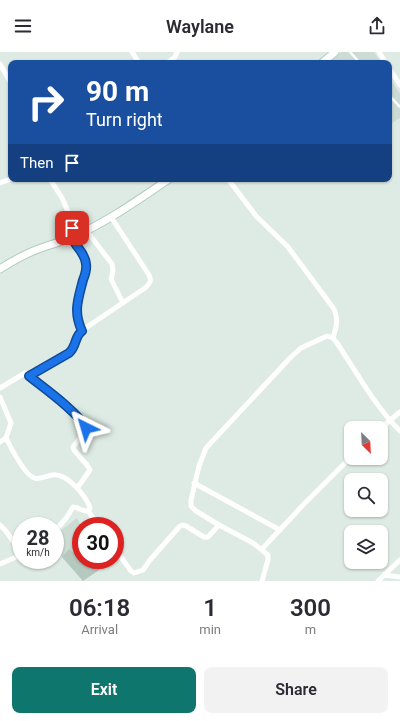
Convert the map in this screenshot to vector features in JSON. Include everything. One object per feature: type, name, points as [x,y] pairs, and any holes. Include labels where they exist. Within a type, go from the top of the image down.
[{"type":"street","points":[[170,60],[177,52]]},
{"type":"street","points":[[326,60],[336,52]]},
{"type":"street","points":[[0,64],[8,78]]},
{"type":"street","points":[[392,73],[400,85]]},
{"type":"street","points":[[52,182],[62,198],[71,218],[72,237],[84,254],[86,271],[78,300],[76,314],[82,331]]},
{"type":"street","points":[[0,269],[21,256],[72,237],[111,217],[165,182]]},
{"type":"street","points":[[230,182],[256,216],[288,247],[334,309],[337,315],[337,323],[332,338]]},
{"type":"street","points":[[29,376],[69,353],[73,349],[78,333],[145,288],[150,283],[150,275],[111,217]]},
{"type":"street","points":[[86,230],[112,264],[114,271],[111,279],[123,303]]},
{"type":"street","points":[[262,581],[268,555],[262,549],[196,511],[192,506],[191,500],[194,483],[206,448],[289,359],[301,348],[327,336],[332,338],[337,343],[389,420],[400,431]]},
{"type":"street","points":[[0,388],[25,373],[64,405],[85,426],[85,431],[74,447],[74,450],[90,470],[78,487]]},
{"type":"street","points":[[0,397],[10,420],[6,438],[0,442]]},
{"type":"street","points":[[389,420],[400,412]]},
{"type":"street","points":[[6,438],[20,463],[34,478],[38,479],[58,475],[78,487],[89,505],[90,508],[88,511]]},
{"type":"street","points":[[262,549],[344,464]]},
{"type":"street","points":[[194,483],[280,530]]},
{"type":"street","points":[[64,520],[73,508],[77,507],[88,511],[92,517]]},
{"type":"street","points":[[0,525],[12,540]]},
{"type":"street","points":[[124,561],[131,571],[134,573],[139,572],[143,570],[180,526],[186,526],[204,537],[208,537],[219,525]]},
{"type":"street","points":[[0,564],[12,559]]},
{"type":"street","points":[[378,581],[400,560]]},
{"type":"street","points":[[384,575],[400,577]]},
{"type":"lane","points":[[350,52],[357,60]]},
{"type":"lane","points":[[392,98],[400,107]]},
{"type":"shaded area","points":[[342,52],[374,52],[379,60],[333,60]]},
{"type":"shaded area","points":[[392,82],[400,94],[400,118],[392,123]]},
{"type":"shaded area","points":[[72,522],[72,568],[64,559],[64,528]]},
{"type":"shaded area","points":[[72,569],[100,569],[83,581]]},
{"type":"building","points":[[69,549],[72,552],[72,568],[64,559],[64,555]]},
{"type":"building","points":[[72,569],[100,569],[83,581]]},
{"type":"route","points":[[72,228],[72,237],[84,254],[86,265],[76,314],[82,331],[78,333],[76,345],[69,353],[29,376],[64,405],[86,428]]}]
